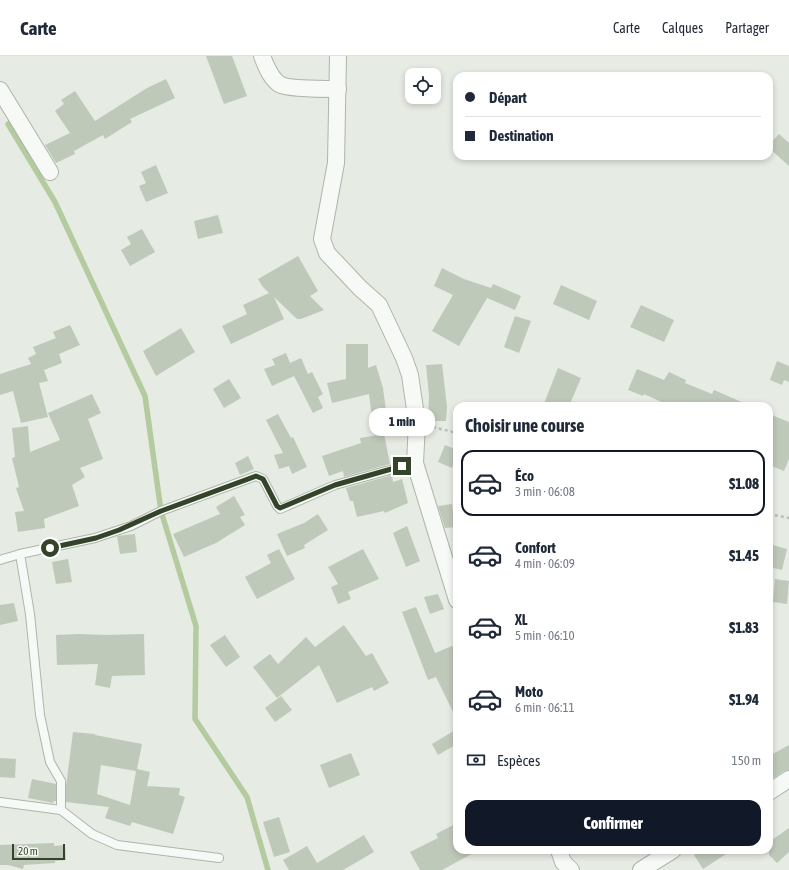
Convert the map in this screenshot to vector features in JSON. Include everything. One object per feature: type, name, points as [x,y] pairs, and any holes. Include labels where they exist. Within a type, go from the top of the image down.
[{"type":"street","points":[[262,56],[274,79],[282,85],[338,89]]},
{"type":"street","points":[[338,56],[336,162],[322,239],[327,254],[379,305],[404,358],[410,375],[417,423],[415,462],[453,587]]},
{"type":"street","points":[[0,90],[50,172]]},
{"type":"street","points":[[773,789],[789,779]]},
{"type":"street","points":[[560,854],[563,862],[571,870]]},
{"type":"street","points":[[641,870],[667,854]]},
{"type":"lane","points":[[0,560],[20,554],[96,538],[130,526],[161,511],[256,476],[263,479],[277,506],[280,508],[335,485],[415,462]]},
{"type":"lane","points":[[20,554],[30,614],[40,715],[50,762],[61,780],[61,810]]},
{"type":"lane","points":[[0,802],[61,810],[92,834],[117,845],[219,858]]},
{"type":"path","points":[[417,423],[453,432]]},
{"type":"path","points":[[773,515],[789,518]]},
{"type":"building","points":[[206,56],[232,56],[247,96],[224,104]]},
{"type":"building","points":[[166,79],[175,98],[130,119],[132,122],[105,139],[103,135],[74,151],[75,154],[56,163],[45,145],[70,133],[55,111],[64,104],[61,100],[75,91],[95,121],[147,88]]},
{"type":"building","points":[[779,134],[789,143],[789,166],[773,152],[773,141]]},
{"type":"building","points":[[156,165],[168,193],[146,202],[139,186],[146,183],[141,172]]},
{"type":"building","points":[[218,215],[223,233],[198,239],[194,221]]},
{"type":"building","points":[[142,229],[155,252],[130,266],[121,250],[131,244],[127,237]]},
{"type":"building","points":[[298,256],[318,291],[310,296],[324,310],[301,319],[297,319],[274,297],[284,319],[231,344],[222,326],[247,314],[243,305],[269,293],[258,279]]},
{"type":"building","points":[[442,268],[464,279],[491,288],[493,284],[521,296],[515,310],[487,298],[459,346],[432,331],[453,295],[434,286]]},
{"type":"building","points":[[561,285],[597,301],[589,320],[553,304]]},
{"type":"building","points":[[641,305],[674,320],[664,342],[630,327]]},
{"type":"building","points":[[515,316],[531,321],[519,353],[504,347]]},
{"type":"building","points":[[70,325],[80,345],[59,354],[62,363],[44,370],[48,381],[39,383],[48,417],[21,423],[13,391],[0,395],[0,374],[31,364],[28,358],[36,354],[33,347],[56,338],[53,332]]},
{"type":"building","points":[[181,328],[195,352],[156,376],[143,351]]},
{"type":"building","points":[[346,344],[368,344],[368,368],[376,365],[383,388],[387,418],[372,418],[369,394],[332,403],[327,383],[346,379]]},
{"type":"building","points":[[286,353],[290,363],[301,358],[308,374],[312,372],[323,394],[318,397],[323,408],[313,413],[294,376],[272,386],[264,369],[275,365],[272,359]]},
{"type":"building","points":[[777,361],[789,366],[789,382],[784,380],[782,385],[770,380]]},
{"type":"building","points":[[442,364],[447,407],[446,421],[428,421],[429,396],[426,365]]},
{"type":"building","points":[[558,368],[581,378],[571,402],[545,402]]},
{"type":"building","points":[[637,369],[664,380],[669,372],[686,380],[685,383],[712,394],[714,390],[742,402],[661,402],[644,394],[643,396],[628,390]]},
{"type":"building","points":[[229,379],[241,398],[224,408],[213,389]]},
{"type":"building","points":[[92,394],[101,413],[88,419],[103,459],[80,468],[85,477],[72,485],[79,506],[44,519],[45,528],[18,532],[15,512],[24,511],[16,488],[19,487],[12,458],[15,457],[12,428],[28,426],[30,452],[60,440],[48,413]]},
{"type":"building","points":[[278,414],[291,438],[293,437],[307,467],[292,474],[289,466],[279,469],[274,455],[283,453],[266,420]]},
{"type":"building","points":[[773,416],[789,422],[789,459],[784,471],[773,467]]},
{"type":"building","points":[[384,434],[390,464],[344,477],[343,471],[329,476],[322,456],[361,443],[360,438]]},
{"type":"building","points":[[445,445],[453,448],[452,468],[438,462]]},
{"type":"building","points":[[248,456],[254,469],[240,475],[235,463]]},
{"type":"building","points":[[392,475],[393,482],[402,479],[408,503],[385,513],[384,511],[357,517],[353,501],[350,501],[346,488]]},
{"type":"building","points":[[234,496],[245,515],[240,517],[245,525],[216,543],[184,557],[173,534],[220,514],[216,507]]},
{"type":"building","points":[[452,504],[453,527],[445,528],[438,506]]},
{"type":"building","points":[[318,514],[328,530],[304,545],[305,548],[287,556],[277,534],[304,523]]},
{"type":"building","points":[[407,526],[420,561],[406,567],[393,533]]},
{"type":"building","points":[[135,534],[137,552],[120,554],[117,536]]},
{"type":"building","points":[[773,545],[787,549],[782,570],[773,568]]},
{"type":"building","points":[[279,549],[295,579],[257,599],[245,577],[271,563],[267,555]]},
{"type":"building","points":[[363,549],[379,579],[348,592],[351,599],[338,604],[331,587],[338,584],[328,567]]},
{"type":"building","points":[[68,559],[72,582],[56,584],[52,562]]},
{"type":"building","points":[[775,579],[789,581],[787,604],[773,602]]},
{"type":"building","points":[[438,594],[444,609],[430,614],[424,597]]},
{"type":"building","points":[[14,603],[18,621],[0,625],[0,605]]},
{"type":"building","points":[[416,607],[435,653],[453,646],[453,712],[436,677],[428,680],[402,612]]},
{"type":"building","points":[[344,625],[366,656],[372,653],[389,683],[374,691],[372,687],[337,703],[319,665],[277,698],[253,667],[270,654],[278,664],[306,637],[315,647]]},
{"type":"building","points":[[144,634],[145,675],[112,676],[110,688],[95,685],[98,664],[57,665],[56,635]]},
{"type":"building","points":[[225,635],[240,657],[226,667],[210,645]]},
{"type":"building","points":[[281,696],[292,710],[275,722],[265,708]]},
{"type":"building","points":[[453,731],[453,746],[438,755],[432,744]]},
{"type":"building","points":[[73,732],[95,734],[142,744],[137,769],[150,772],[147,786],[180,788],[179,795],[185,797],[173,834],[132,822],[130,826],[105,818],[109,807],[66,802],[66,786]],"holes":[[[101,765],[136,771],[130,805],[97,794]]]},
{"type":"building","points":[[789,745],[789,770],[784,771],[773,778],[773,754]]},
{"type":"building","points":[[351,753],[360,775],[329,788],[320,765]]},
{"type":"building","points":[[0,758],[16,759],[15,778],[0,777]]},
{"type":"building","points":[[32,779],[56,784],[56,801],[53,803],[28,798]]},
{"type":"building","points":[[279,817],[290,852],[274,857],[263,822]]},
{"type":"building","points":[[453,825],[453,854],[472,854],[442,870],[420,870],[410,852],[438,838],[436,834]]},
{"type":"building","points":[[789,828],[789,852],[777,863],[769,855],[773,854],[773,839]]},
{"type":"building","points":[[364,835],[374,852],[343,870],[289,870],[283,860],[307,846],[317,863]]},
{"type":"building","points":[[54,843],[54,846],[65,845],[66,860],[55,861],[55,863],[24,865],[23,869],[8,865],[0,865],[0,845]]},
{"type":"building","points":[[695,854],[726,854],[703,869],[694,855]]},
{"type":"waterway","points":[[8,124],[55,202],[145,396],[161,511],[196,626],[195,719],[247,797],[268,870]]},
{"type":"route","points":[[50,548],[96,538],[119,530],[161,511],[256,476],[263,479],[277,506],[283,508],[335,485],[402,466]]}]
